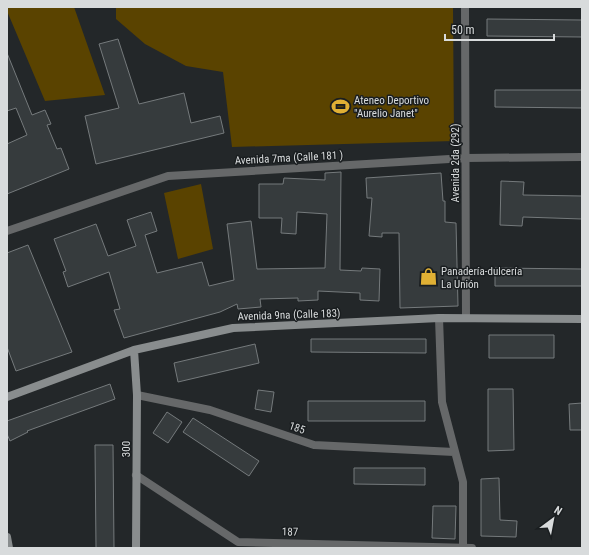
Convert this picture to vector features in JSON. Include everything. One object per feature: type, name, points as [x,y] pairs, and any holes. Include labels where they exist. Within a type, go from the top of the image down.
[{"type":"street","name":"Avenida 2da (292)","points":[[465,7],[466,318]]},
{"type":"street","name":"Avenida 7ma (Calle 181 )","points":[[7,231],[168,176],[466,158],[582,157]]},
{"type":"street","name":"Avenida 9na (Calle 183)","points":[[7,397],[134,350],[233,328],[439,318],[582,319]]},
{"type":"street","points":[[439,318],[442,402],[463,482],[463,547]]},
{"type":"street","name":"300","points":[[134,350],[137,395],[136,548]]},
{"type":"street","name":"185","points":[[137,395],[210,410],[314,445],[454,452]]},
{"type":"street","name":"187","points":[[136,475],[238,542],[472,548]]},
{"type":"street","points":[[7,537],[9,548]]},
{"type":"shaded area","points":[[7,7],[74,7],[105,95],[45,101],[7,11]]},
{"type":"shaded area","name":"Ateneo Deportivo \"Aurelio Janet\"","points":[[116,7],[453,7],[454,141],[232,147],[223,72],[186,66],[145,44],[116,19]]},
{"type":"shaded area","points":[[201,184],[213,249],[178,259],[164,193]]},
{"type":"building","points":[[487,19],[582,20],[582,37],[487,36]]},
{"type":"building","points":[[118,39],[139,104],[184,93],[191,123],[220,116],[224,133],[96,164],[85,116],[119,108],[99,44]]},
{"type":"building","points":[[7,53],[32,115],[45,110],[51,124],[47,125],[57,149],[61,148],[69,169],[7,194],[7,144],[27,135],[16,108],[7,111]]},
{"type":"building","points":[[495,90],[582,90],[582,108],[495,107]]},
{"type":"building","points":[[341,172],[340,270],[361,271],[362,268],[380,269],[379,301],[360,300],[360,293],[318,291],[318,300],[298,301],[298,298],[260,299],[261,307],[238,309],[237,304],[220,312],[124,338],[114,310],[120,309],[109,272],[68,287],[63,272],[66,271],[54,239],[96,224],[108,256],[136,246],[127,220],[151,212],[157,231],[145,235],[157,273],[202,262],[209,286],[234,280],[227,224],[251,221],[257,269],[325,268],[327,214],[297,212],[296,234],[281,233],[282,218],[259,218],[259,184],[283,184],[284,178],[325,180],[325,173]]},
{"type":"building","points":[[441,173],[443,201],[445,201],[445,222],[456,223],[458,306],[400,308],[399,233],[382,233],[382,237],[369,236],[372,198],[367,198],[366,178]]},
{"type":"building","points":[[501,181],[524,182],[523,195],[582,196],[582,219],[523,217],[522,226],[500,225]]},
{"type":"building","points":[[28,245],[72,352],[16,371],[7,347],[7,253]]},
{"type":"building","points":[[495,268],[582,269],[582,286],[495,286]]},
{"type":"building","points":[[489,335],[554,335],[554,358],[489,358]]},
{"type":"building","points":[[311,339],[426,339],[426,353],[311,352]]},
{"type":"building","points":[[255,344],[259,363],[178,382],[174,363]]},
{"type":"building","points":[[110,384],[115,399],[27,431],[28,432],[10,441],[7,434],[7,421]]},
{"type":"building","points":[[488,389],[513,389],[514,450],[488,451]]},
{"type":"building","points":[[258,390],[274,392],[271,412],[255,409]]},
{"type":"building","points":[[308,401],[425,401],[425,421],[308,421]]},
{"type":"building","points":[[582,403],[582,430],[570,430],[569,404]]},
{"type":"building","points":[[167,412],[182,422],[168,443],[153,433]]},
{"type":"building","points":[[193,418],[259,461],[249,476],[183,432]]},
{"type":"building","points":[[95,445],[113,445],[114,548],[96,548]]},
{"type":"building","points":[[354,468],[425,468],[425,485],[354,484]]},
{"type":"building","points":[[499,478],[500,520],[517,521],[516,537],[481,536],[481,479]]},
{"type":"building","points":[[433,506],[456,506],[455,539],[432,538]]},
{"type":"place","name":"Ateneo Deportivo \"Aurelio Janet\"","points":[[341,106]]},
{"type":"place","name":"Panadería-dulcería La Unión","points":[[428,277]]}]
